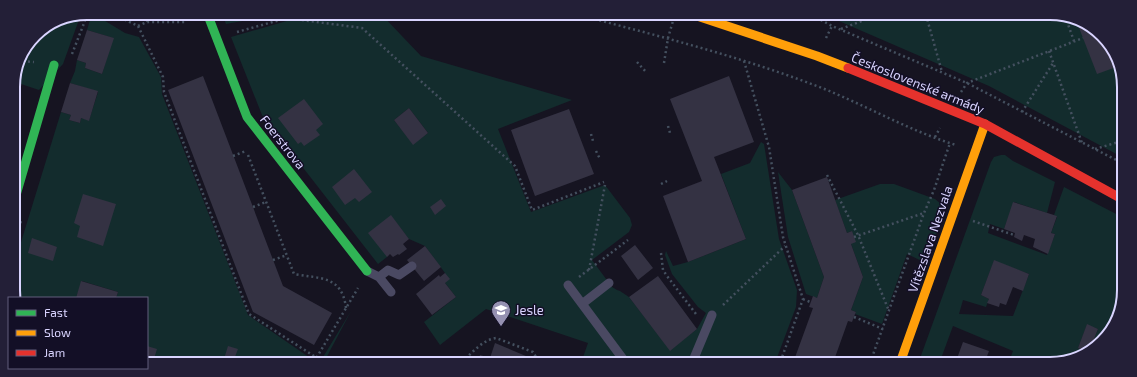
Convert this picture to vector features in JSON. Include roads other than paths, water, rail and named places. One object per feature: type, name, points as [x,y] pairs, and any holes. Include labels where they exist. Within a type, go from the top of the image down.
[{"type":"street","name":"Foerstrova","points":[[210,20],[247,117],[367,271]]},
{"type":"street","name":"Československé armády","points":[[709,20],[817,56],[985,124],[1117,196]]},
{"type":"street","points":[[20,181],[54,65]]},
{"type":"street","name":"Vítězslava Nezvala","points":[[902,357],[985,124]]},
{"type":"lane","points":[[379,277],[388,270],[399,275],[412,266]]},
{"type":"lane","points":[[367,271],[379,277],[391,292]]},
{"type":"lane","points":[[582,304],[610,283]]},
{"type":"lane","points":[[568,285],[622,357]]},
{"type":"lane","points":[[695,357],[712,315]]},
{"type":"place","name":"Jesle","points":[[501,327]]}]
